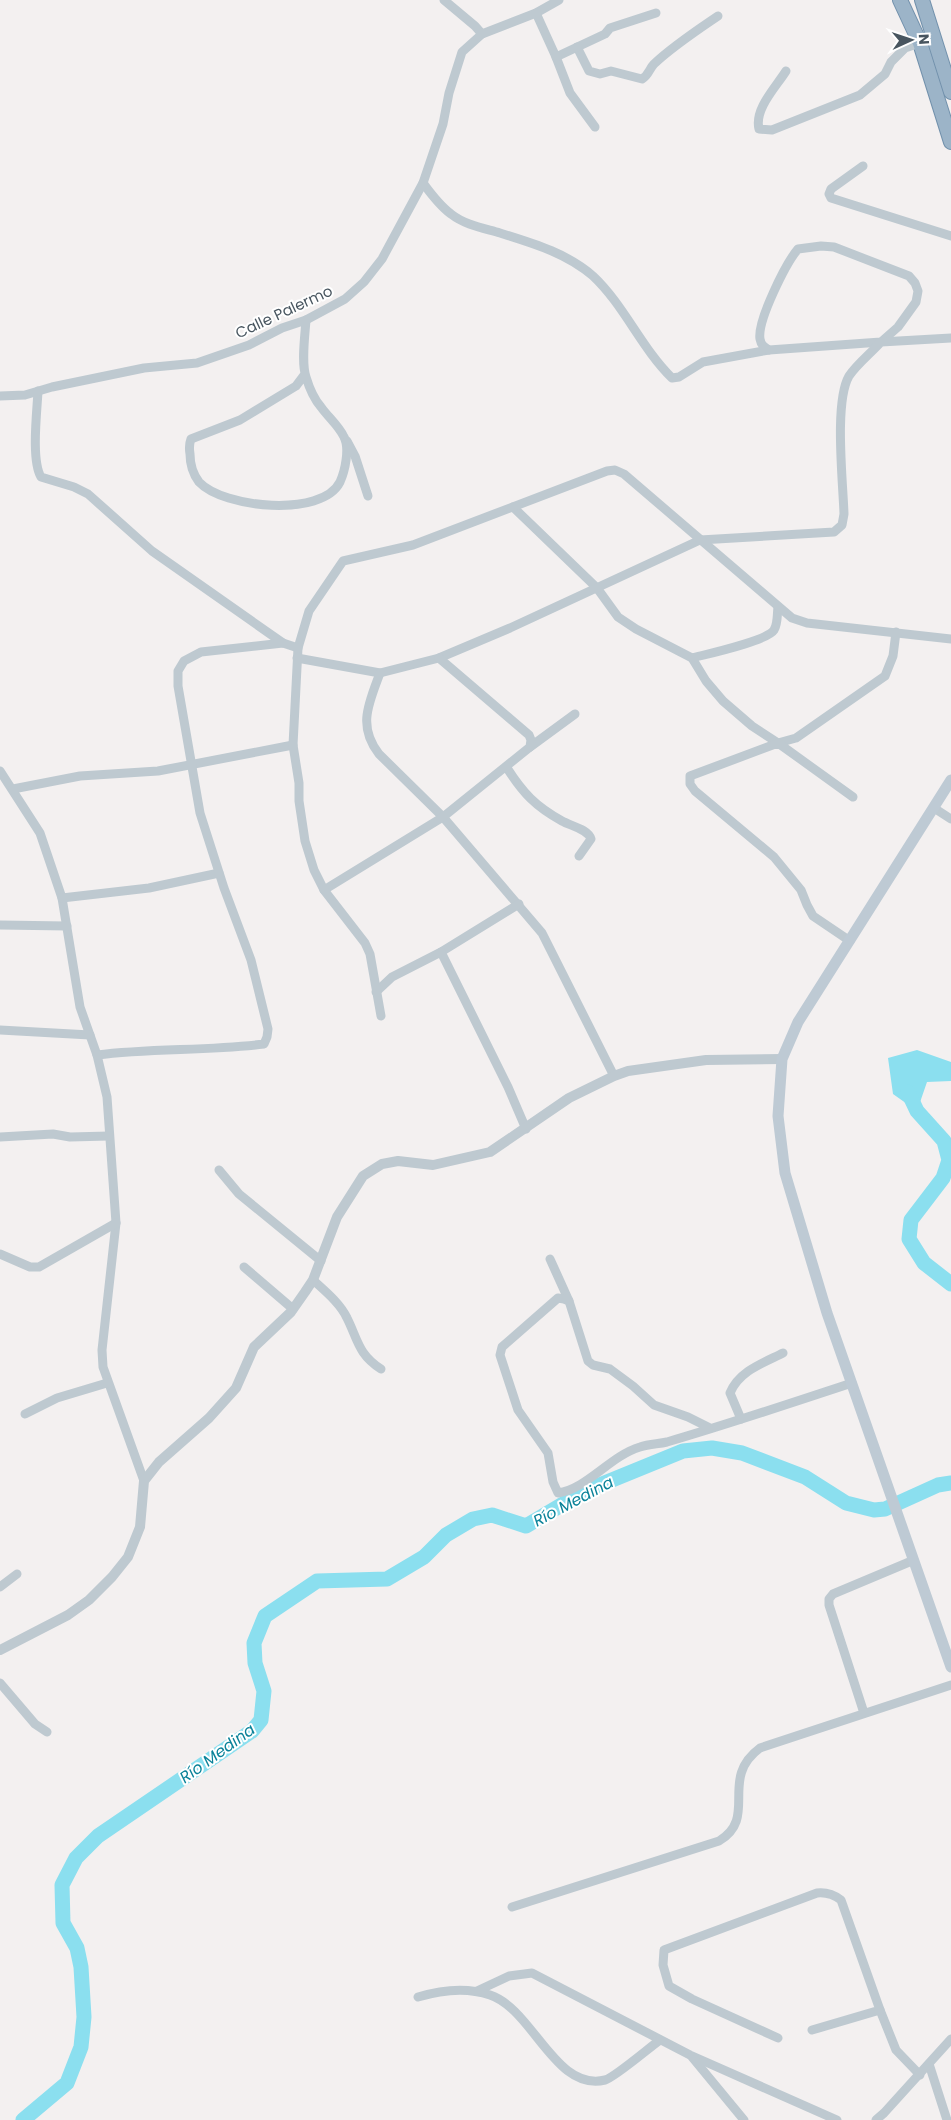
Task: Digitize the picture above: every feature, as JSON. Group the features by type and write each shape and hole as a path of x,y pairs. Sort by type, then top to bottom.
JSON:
{"highway":[{"path":"900,0 920,44 951,142"},
{"path":"922,0 951,92"}],"main road":[{"path":"951,780 798,1022 782,1059 778,1116 785,1173 827,1313 951,1667"}],"street":[{"path":"444,0 482,34"},
{"name":"Calle Palermo","path":"0,396 25,395 52,387 144,368 197,363 249,345 282,328 306,320 345,300 364,282 382,259 423,183 443,124 449,93 462,52 482,34 536,13 559,0"},
{"path":"536,13 570,93 596,127"},
{"path":"556,57 606,34 610,28 656,13"},
{"path":"577,46 589,71 600,74 611,71 642,79 646,77 652,65 718,16"},
{"path":"786,71 759,113 759,128 765,131 772,130 860,95 885,74 891,62 905,48 920,44"},
{"path":"863,166 831,189 829,194 831,198 951,236"},
{"path":"423,183 432,196 450,214 468,224 533,243 560,255 592,276 608,293 672,378 679,377 703,362 769,350 951,338"},
{"path":"297,658 380,673 440,658 700,540 834,532 842,525 844,514 841,411 843,392 850,376 881,342 898,327 916,302 918,292 915,283 909,276 834,248 804,247 798,249 791,257 774,290 760,332 760,340 763,346 769,350"},
{"path":"306,320 305,374 319,406 346,439 355,456 368,496"},
{"path":"305,374 296,386 240,420 191,439 189,443 190,462 198,481 206,487 244,502 277,507 299,504 320,498 339,484 345,462 346,439"},
{"path":"38,391 36,453 37,470 41,477 74,487 88,494 152,551 235,610 265,628 282,643"},
{"path":"381,1016 370,954 365,943 324,890 314,870 305,842 293,745 298,648 309,611 344,562 352,558 406,548 607,470 615,470 624,474 764,592 792,618 807,623 951,638"},
{"path":"513,507 597,588 618,617 636,629 692,658 706,681 723,701 752,726 852,797"},
{"path":"692,658 735,647 769,635 776,625 778,607"},
{"path":"850,940 813,916 801,890 774,857 695,791 690,784 690,776 796,738 885,676 894,656 896,632"},
{"path":"97,1055 133,1051 229,1048 264,1044 268,1030 251,960 200,813 178,686 178,671 184,661 201,652 282,643 298,648"},
{"path":"440,658 529,735 531,740 530,747"},
{"path":"380,673 367,711 367,732 370,742 379,754 443,817 542,933 614,1076"},
{"path":"324,890 443,817 507,768 530,747 575,714"},
{"path":"13,789 80,776 158,771 293,745"},
{"path":"507,768 522,791 538,807 564,822 587,832 591,839 579,856"},
{"path":"0,772 13,789 40,833 62,898 80,1007 97,1055 107,1097 116,1223 102,1350 102,1367 144,1482 140,1527 128,1557 112,1577 89,1600 68,1615 10,1643 0,1650"},
{"path":"934,808 951,819"},
{"path":"62,898 149,888 220,873"},
{"path":"376,992 392,977 441,952 519,904"},
{"path":"0,925 67,926"},
{"path":"441,952 508,1087 526,1129"},
{"path":"0,1030 90,1035"},
{"path":"144,1482 159,1462 208,1418 236,1388 254,1347 293,1309 313,1280 337,1217 363,1176 382,1164 398,1161 433,1164 490,1152 569,1098 628,1071 706,1060 782,1059"},
{"path":"0,1137 53,1134 109,1136"},
{"path":"219,1170 238,1194 320,1261"},
{"path":"0,1254 30,1267 39,1267 116,1223"},
{"path":"550,1259 569,1301 588,1361 593,1365 610,1369 654,1405 688,1417 710,1428"},
{"path":"244,1267 293,1309"},
{"path":"313,1280 337,1303 347,1317 359,1348 371,1362 381,1369"},
{"path":"569,1301 564,1298 558,1298 502,1347 500,1355 518,1410 548,1453 553,1482 558,1493 569,1491 618,1456 641,1446 664,1443 852,1382"},
{"path":"741,1419 730,1393 734,1383 749,1370 783,1353"},
{"path":"25,1414 57,1398 108,1383"},
{"path":"864,1713 828,1605 829,1599 833,1594 914,1560"},
{"path":"0,1587 18,1574"},
{"path":"0,1683 35,1724 47,1732"},
{"path":"512,1907 719,1841 730,1832 737,1820 739,1777 742,1768 753,1753 769,1744 951,1685"},
{"path":"778,2038 692,1999 669,1986 663,1965 664,1950 817,1893 832,1894 841,1900 896,2050 920,2075"},
{"path":"477,1991 509,1976 532,1973 690,2055 837,2120"},
{"path":"418,1997 441,1990 477,1991 492,1995 506,2002 518,2012 559,2064 576,2077 586,2080 607,2080 660,2040"},
{"path":"812,2030 880,2010"},
{"path":"876,2120 885,2117 951,2039"},
{"path":"690,2055 744,2120"},
{"path":"929,2064 947,2120"}],"water":[{"path":"917,1050 951,1062 951,1081 927,1082 917,1111 893,1094 888,1058"}],"waterway":[{"name":"Río Medina","path":"908,1092 917,1111 944,1141 949,1160 943,1178 911,1220 909,1239 924,1263 951,1284"},
{"name":"Río Medina","path":"23,2120 67,2083 81,2047 84,2017 81,1967 77,1948 63,1923 62,1885 76,1858 98,1836 252,1731 261,1720 264,1691 255,1663 254,1643 265,1616 317,1581 387,1579 424,1557 446,1535 473,1519 492,1515 526,1526 585,1491 683,1451 712,1448 742,1453 805,1477 846,1503 874,1510 885,1509 938,1485 951,1483"}]}
